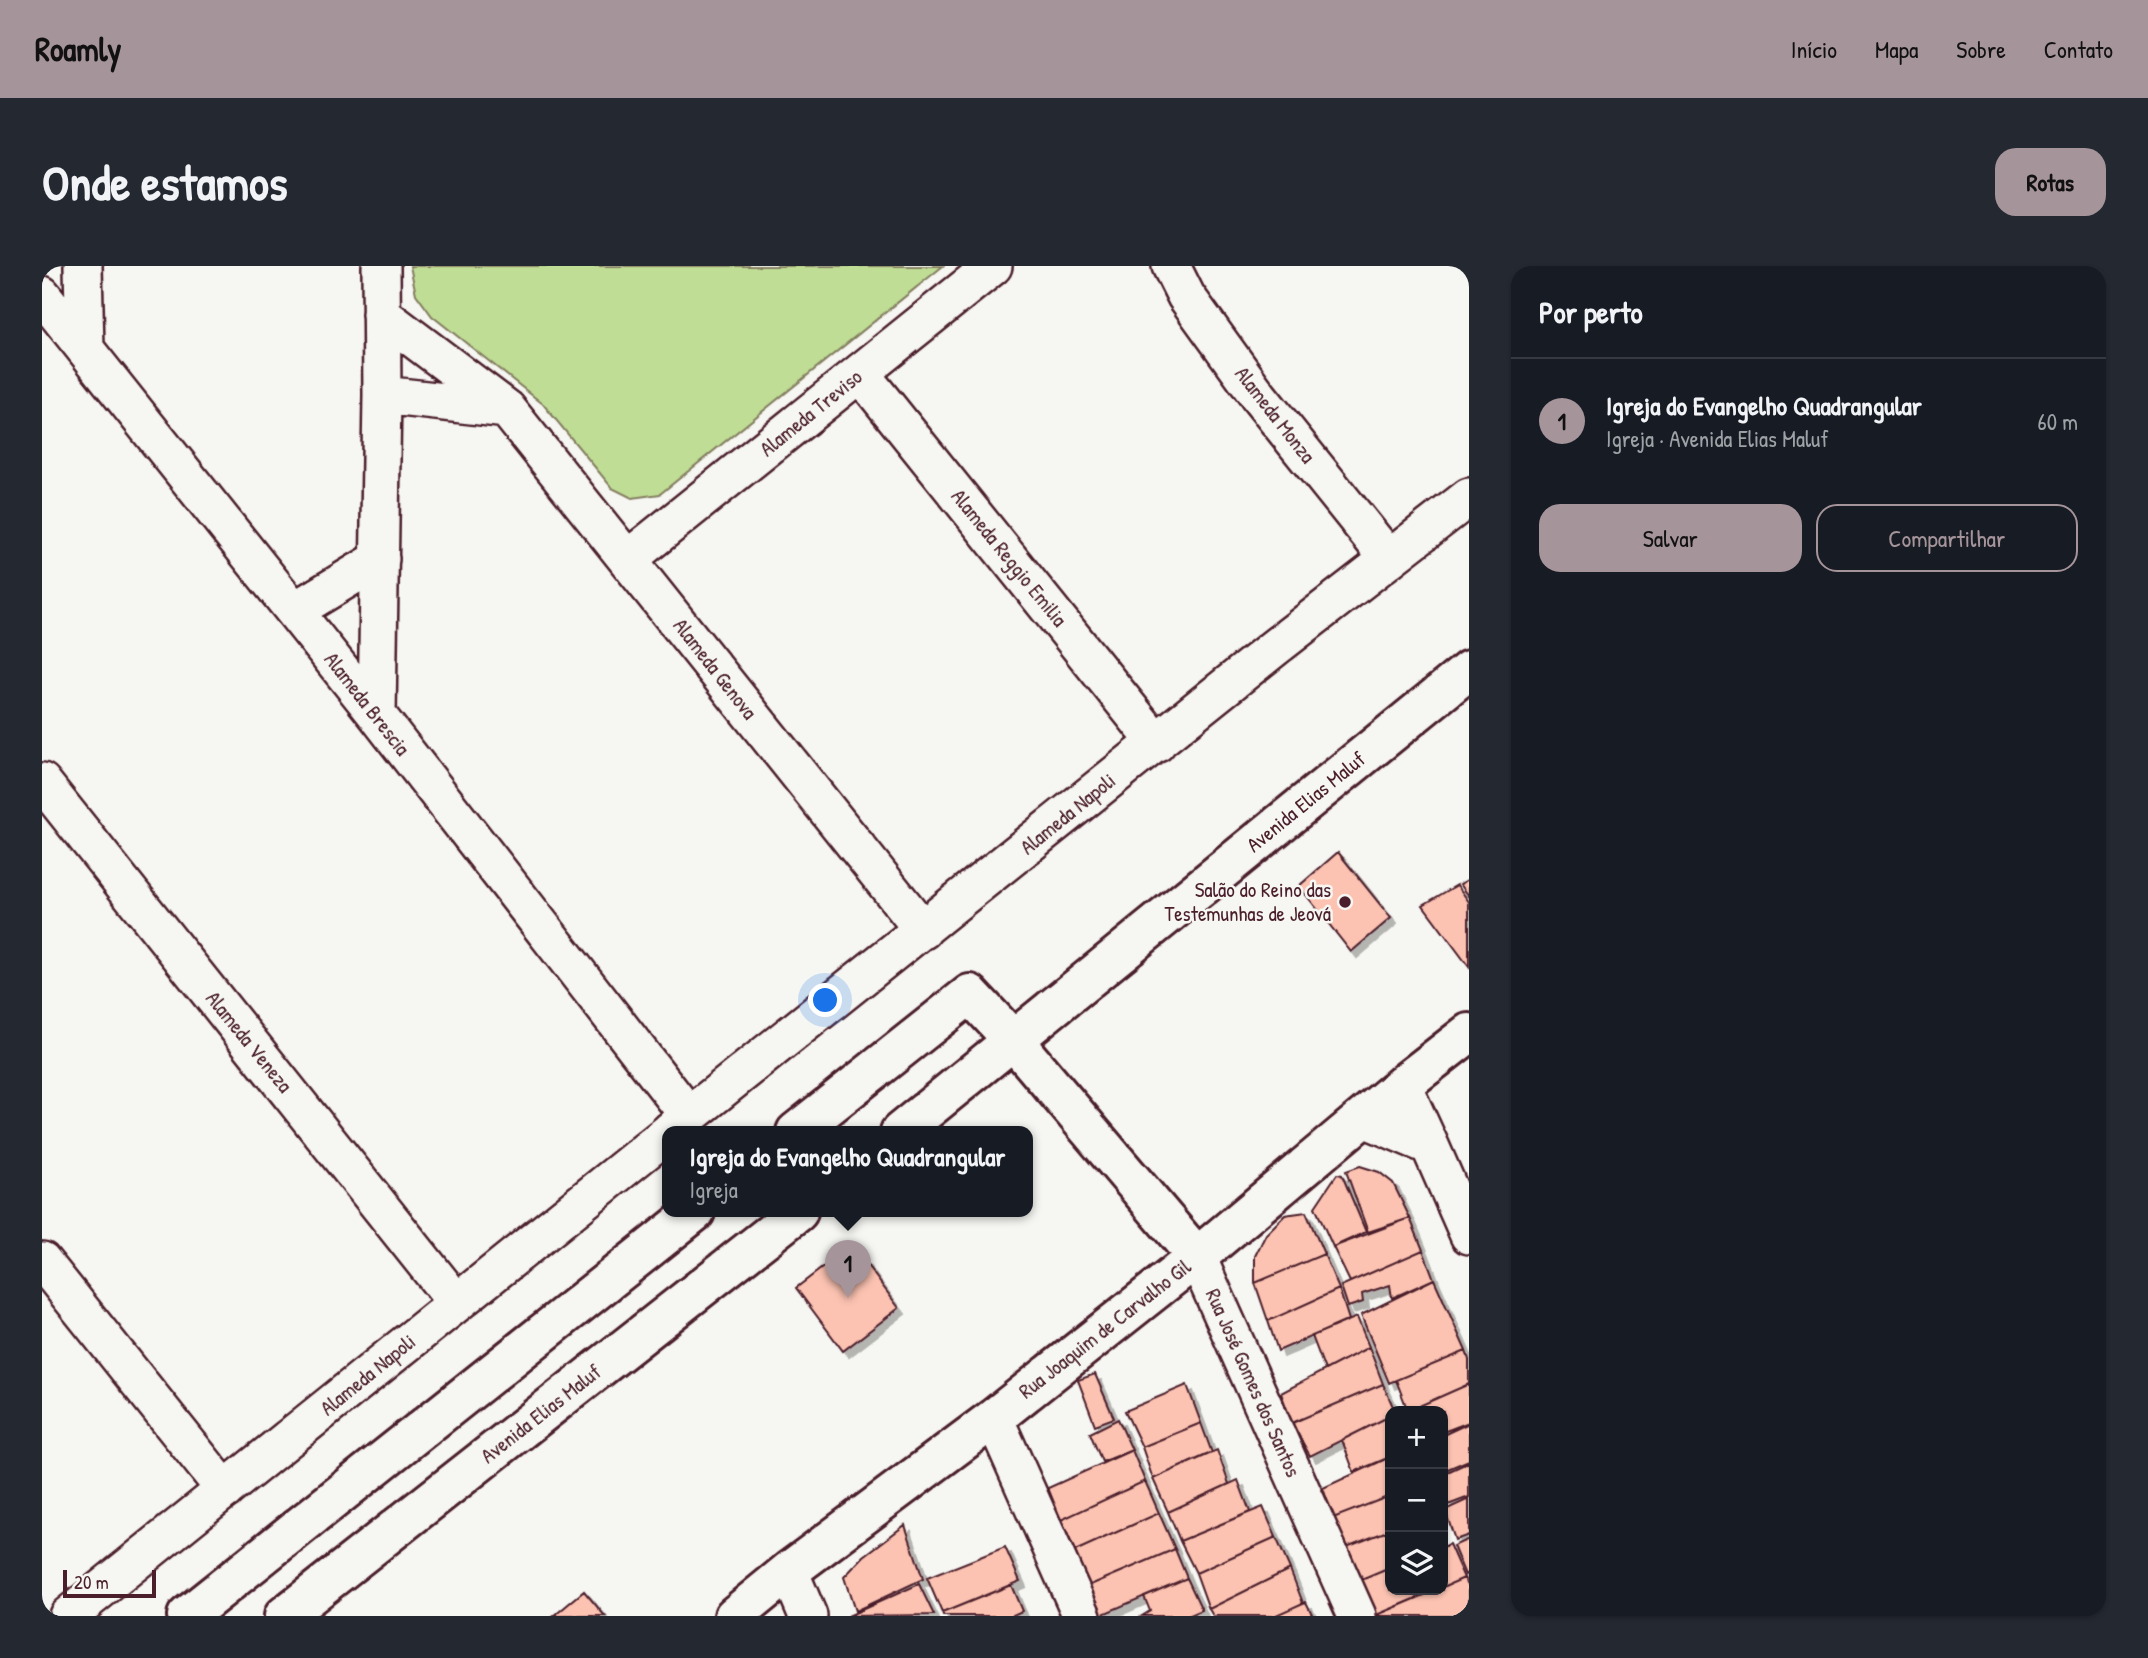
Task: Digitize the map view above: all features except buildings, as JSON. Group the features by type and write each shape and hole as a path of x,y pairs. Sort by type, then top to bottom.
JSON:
{"street":[{"path":"83,266 86,349"},
{"path":"377,715 382,395 381,266"},
{"name":"Alameda Treviso","path":"628,559 993,266"},
{"name":"Alameda Monza","path":"1171,266 1186,296 1259,397 1389,558"},
{"name":"Alameda Brescia","path":"42,295 377,715 674,1126"},
{"name":"Alameda Genova","path":"381,314 507,410 923,930"},
{"name":"Alameda Reggio Emilia","path":"860,373 1157,743"},
{"path":"382,395 507,410"},
{"name":"Alameda Napoli","path":"676,1126 1469,497"},
{"path":"294,611 380,559"},
{"name":"Avenida Elias Maluf","path":"907,1126 1469,670"},
{"name":"Alameda Veneza","path":"42,782 456,1302"},
{"path":"804,1126 970,994 1013,1040"},
{"name":"Rua Joaquim de Carvalho Gil","path":"734,1616 789,1571 993,1418 1197,1257 1469,1033"},
{"name":"Rua José Gomes dos Santos","path":"1013,1040 1197,1257 1357,1616"},
{"path":"1402,1086 1469,1235"},
{"path":"1364,1118 1430,1146"},
{"name":"Alameda Napoli","path":"68,1616 662,1137"},
{"path":"187,1616 689,1217"},
{"name":"Avenida Elias Maluf","path":"284,1616 792,1217"},
{"path":"42,1261 225,1490"},
{"path":"993,1418 1082,1616"},
{"path":"185,1440 207,1448 231,1450 263,1445 302,1429"},
{"path":"789,1571 808,1616"}],"green space":[{"path":"410,266 943,266 660,494 632,498 612,488 543,404 432,316 416,294"}],"place":[{"name":"Salão do Reino das Testemunhas de Jeová","path":"1345,902"},
{"name":"Igreja do Evangelho Quadrangular","path":"848,1298"}]}
